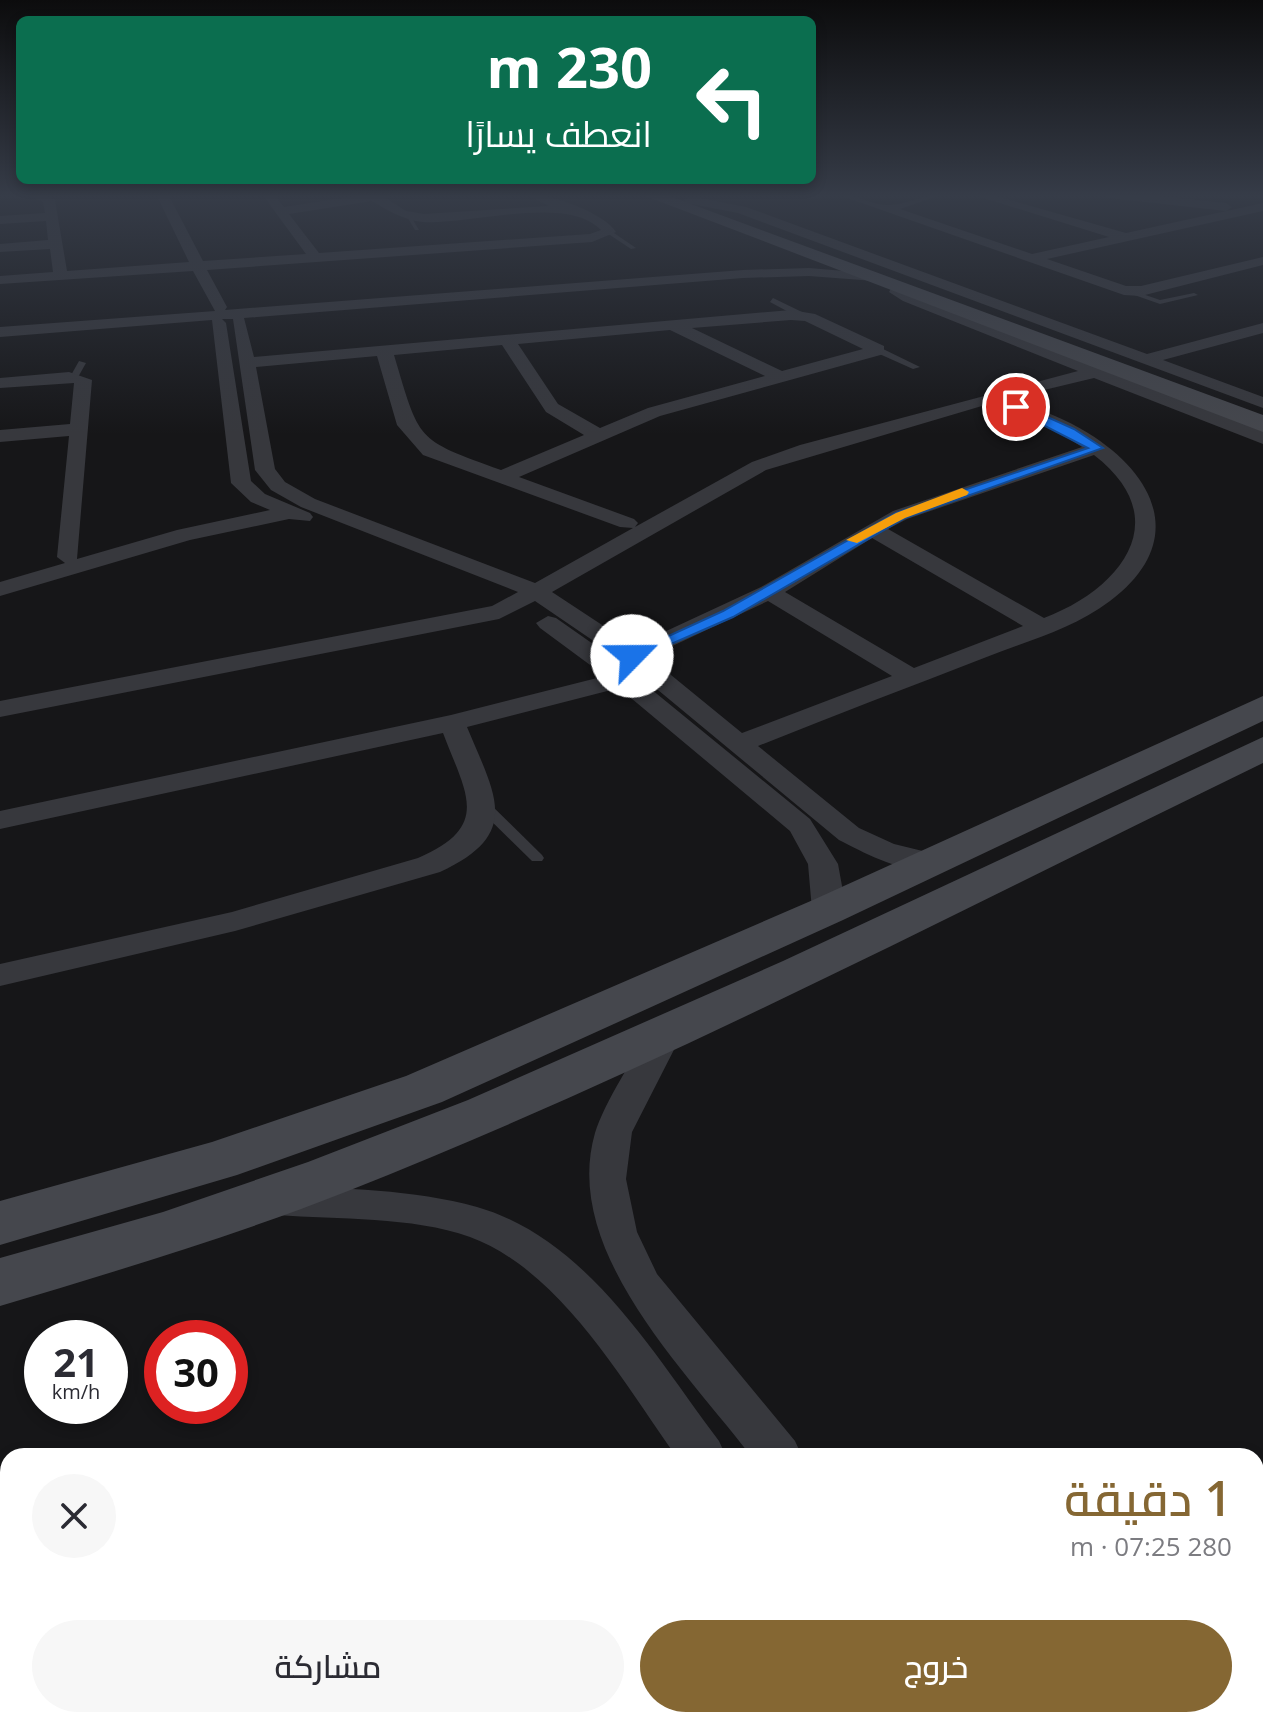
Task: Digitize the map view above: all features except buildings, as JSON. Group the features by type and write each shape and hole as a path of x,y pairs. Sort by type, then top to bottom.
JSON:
{"street":[{"path":"0,280 79,275"},
{"path":"196,275 246,363 265,470 278,486 308,503 517,593 575,641 628,667 740,743 849,834 884,851 928,862"},
{"path":"0,324 216,310 648,275"},
{"path":"0,332 745,275"},
{"path":"833,275 875,277"},
{"path":"868,275 1263,424"},
{"path":"889,275 1263,415"},
{"path":"915,275 1263,403"},
{"path":"1078,275 1124,290 1141,291 1208,275"},
{"path":"0,317 577,294 644,281"},
{"path":"899,286 897,292 908,298 1263,438"},
{"path":"0,340 216,310"},
{"path":"216,310 237,474 245,487 258,498 291,512 517,593 759,466 993,397 1096,372"},
{"path":"246,363 801,315 878,350"},
{"path":"674,326 781,377"},
{"path":"1145,360 1258,332"},
{"path":"507,340 552,412 574,426 597,434"},
{"path":"500,478 597,434 692,400 878,350"},
{"path":"384,351 406,425 418,441 452,462 627,523"},
{"path":"0,709 499,612 517,593 627,523 720,469 757,452 1049,372 1065,360"},
{"path":"0,383 78,370 84,382 68,557"},
{"path":"740,743 1044,628 1101,599 1123,582 1146,545 1148,526 1136,490 1097,448 1070,431 993,397"},
{"path":"0,436 79,429"},
{"path":"0,820 452,723 628,667 769,592 872,529 943,498 1097,448"},
{"path":"0,576 215,515 234,503 245,487"},
{"path":"0,589 211,528 291,512"},
{"path":"872,529 1044,628"},
{"path":"769,592 913,678"},
{"path":"628,667 800,825 823,858 829,883 828,910"},
{"path":"0,1223 218,1161 424,1089 828,910 1263,707"},
{"path":"0,975 235,921 445,860 479,834 483,823 481,803 452,723"},
{"path":"0,1282 271,1199 437,1136 665,1034 1263,748"},
{"path":"665,1034 614,1132 607,1179 617,1232 643,1286 773,1448"},
{"path":"271,1199 423,1212 480,1223 533,1251 579,1293 697,1448"}],"lane":[{"path":"1124,290 1160,302 1194,295"},
{"path":"773,300 801,315"},
{"path":"878,350 916,367"},
{"path":"481,803 537,858"}],"slow traffic":[{"path":"852,540 900,515 962,492"}],"route":[{"path":"632,656 728,614 900,515 1097,448 1070,431 1016,407"}]}
